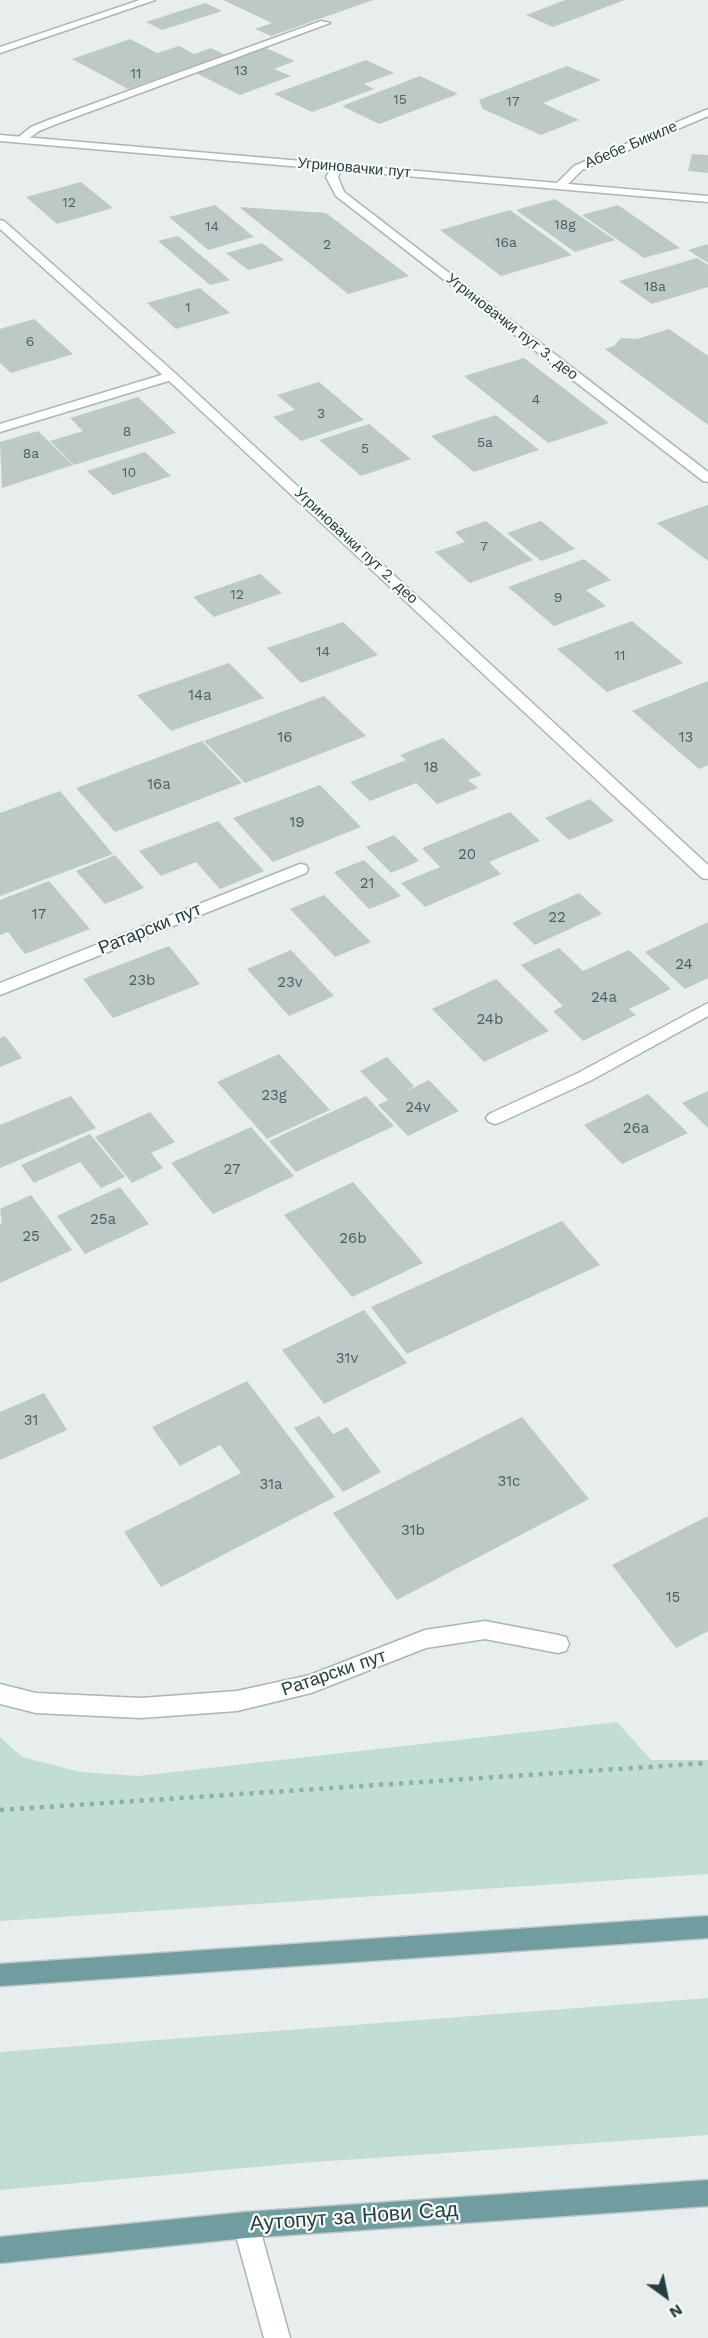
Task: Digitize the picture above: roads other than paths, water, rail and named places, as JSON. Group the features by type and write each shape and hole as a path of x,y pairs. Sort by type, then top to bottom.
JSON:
{"main road":[{"path":"0,1975 708,1927"},
{"name":"Аутопут за Нови Сад","path":"0,2250 246,2224 708,2193"}],"street":[{"path":"0,50 150,0"},
{"path":"21,140 45,125 325,23"},
{"name":"Абебе Бикиле","path":"560,186 578,168 708,112"},
{"name":"Угриновачки пут","path":"0,138 708,198"},
{"name":"Угриновачки пут 3. део","path":"337,167 332,177 340,194 708,478"},
{"name":"Угриновачки пут 2. део","path":"0,223 171,376 708,874"},
{"path":"0,428 171,376"},
{"name":"Ратарски пут","path":"0,989 300,869"},
{"path":"495,1118 584,1077 708,1009"},
{"name":"Ратарски пут","path":"0,1694 36,1703 141,1708 237,1701 311,1684 425,1639 485,1630 558,1644"},
{"path":"246,2224 278,2338"}]}
